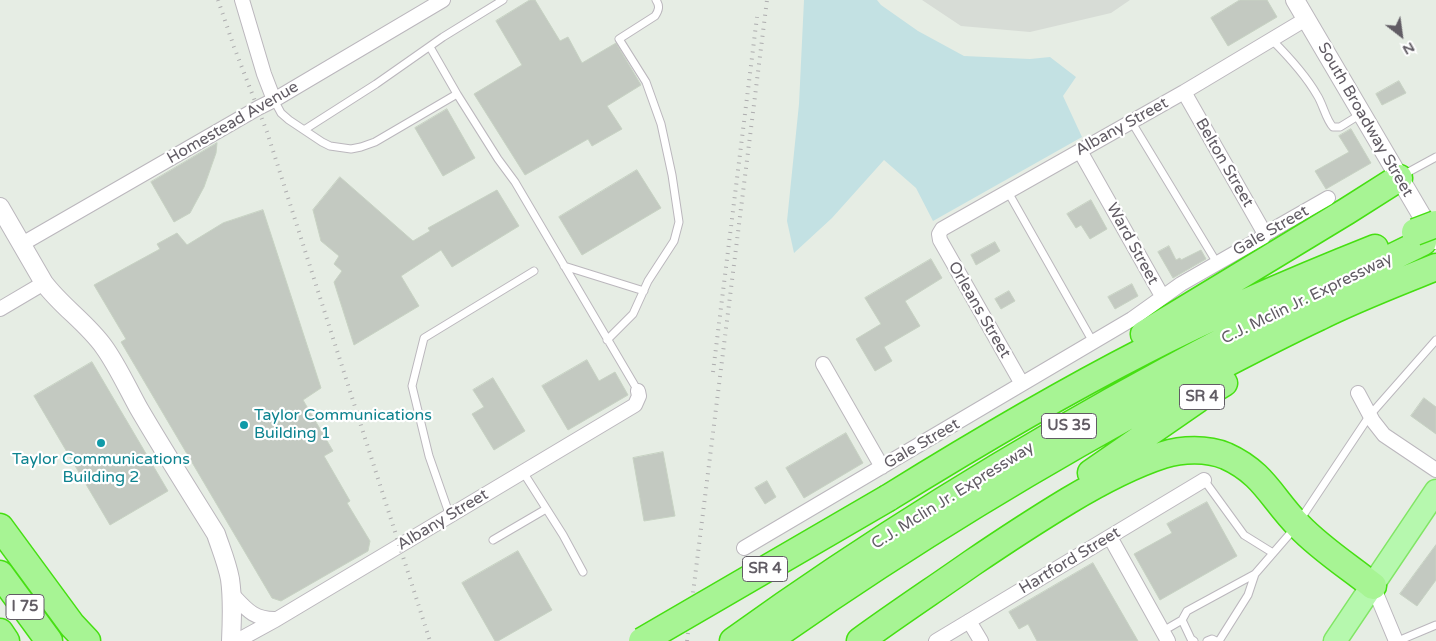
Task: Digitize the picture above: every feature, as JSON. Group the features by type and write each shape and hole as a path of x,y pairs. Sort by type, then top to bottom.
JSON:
{"highway":[{"path":"1032,412 1085,370 1399,178"},
{"name":"SR 4","path":"642,641 1032,412 1144,350 1323,269 1429,235"},
{"name":"C.J. Mclin Jr. Expressway","path":"733,641 816,583 1046,438 1168,370 1429,235"},
{"name":"US 35","path":"1395,284 1436,267"},
{"name":"SR 4","path":"862,640 1022,529 1094,471 1198,399 1395,284"},
{"name":"C.J. Mclin Jr. Expressway","path":"768,641 956,516 1124,418 1320,316 1395,284"},
{"path":"1022,529 1104,480 1164,455 1184,451 1212,452 1242,464 1257,476 1297,525 1373,586"},
{"path":"0,527 72,625 87,641"},
{"name":"I 75","path":"0,574 49,641"},
{"name":"I 75","path":"0,632 6,641"}],"main road":[{"path":"1335,641 1436,491"}],"street":[{"path":"242,0 264,74 274,100"},
{"name":"Homestead Avenue","path":"22,244 274,100 443,0"},
{"name":"South Broadway Street","path":"1295,0 1399,178 1429,235"},
{"name":"Albany Street","path":"939,234 942,229 1184,92 1306,19"},
{"name":"Belton Street","path":"1184,92 1265,234"},
{"name":"Ward Street","path":"1080,151 1162,296 1132,319 1096,340"},
{"name":"Gale Street","path":"1162,296 1328,198"},
{"path":"0,207 44,283 58,301 85,325 104,346 138,407 216,534 230,577 232,594 231,641"},
{"name":"Orleans Street","path":"939,234 940,240 1022,384"},
{"path":"0,309 44,283"},
{"name":"Gale Street","path":"744,548 1096,340"},
{"path":"823,364 882,467"},
{"name":"Albany Street","path":"237,641 278,619 635,405 639,396 638,391"},
{"path":"1358,393 1384,435 1436,470"},
{"name":"Hartford Street","path":"936,641 1204,480"},
{"path":"1110,537 1166,636"},
{"path":"1373,586 1397,641"},
{"path":"232,594 248,612 268,619 278,619"},
{"path":"970,622 981,641"}],"lane":[{"path":"304,130 503,0"},
{"path":"608,340 633,314 648,281 674,241 679,222 672,175 660,124 646,82 619,39 655,16 659,5 656,0"},
{"path":"1272,40 1287,55 1309,83 1323,105 1333,127 1340,127 1361,114"},
{"path":"430,47 457,94 498,159 515,182 638,391"},
{"path":"274,100 281,112 304,130 330,146 351,149 375,142 457,94"},
{"path":"1131,121 1217,263"},
{"path":"1399,178 1436,158"},
{"path":"1008,192 1096,340"},
{"path":"564,266 644,291"},
{"path":"450,516 429,456 412,386 424,338 534,271"},
{"path":"1166,636 1182,620 1187,611 1255,574 1297,525 1370,415 1436,340"},
{"path":"523,472 583,572"},
{"path":"1204,480 1244,536 1273,553"},
{"path":"493,540 546,509"},
{"path":"1207,641 1212,639 1217,641 1248,595 1255,574"},
{"path":"1182,620 1191,639 1194,641"},
{"path":"1397,641 1436,625"}],"shaded area":[{"path":"804,0 877,0 881,5 918,31 964,56 1030,59 1050,57 1076,77 1063,96 1082,137 933,221 916,188 884,160 832,218 794,253 787,221 799,104"},
{"path":"922,0 1130,0 1111,13 1030,32 961,26"}],"building":[{"path":"530,0 535,0 560,41 568,37 582,63 616,43 641,85 607,106 622,129 592,146 588,139 525,175 474,94 522,65 496,21"},
{"path":"1240,0 1267,0 1277,17 1228,46 1211,18"},
{"path":"1399,81 1406,93 1382,105 1376,94"},
{"path":"447,109 475,158 443,176 415,128"},
{"path":"1351,129 1371,163 1326,189 1315,171 1349,152 1339,136"},
{"path":"217,143 216,153 204,187 190,213 174,222 151,182"},
{"path":"637,170 661,208 582,255 559,217"},
{"path":"340,177 413,241 430,231 428,228 497,190 519,226 452,267 441,250 401,276 419,306 354,345 334,282 342,271 334,264 339,256 321,241 313,210"},
{"path":"1091,200 1107,229 1090,239 1081,225 1076,228 1067,214"},
{"name":"Taylor Communications Building 1","path":"263,210 321,388 303,400 333,451 324,456 350,501 347,503 370,541 368,551 281,601 272,598 121,342 126,339 94,285 160,249 157,244 177,233 187,245 223,223"},
{"path":"995,242 1000,251 976,265 971,255"},
{"path":"1169,246 1176,260 1180,258 1181,260 1201,250 1206,259 1173,278 1158,252"},
{"path":"931,259 942,278 905,301 920,326 884,347 892,361 875,371 856,339 881,324 865,298"},
{"path":"1132,284 1138,296 1115,309 1108,297"},
{"path":"1009,291 1015,301 1001,309 995,299"},
{"path":"587,360 599,381 615,372 628,395 568,430 542,386"},
{"name":"Taylor Communications Building 2","path":"92,362 168,491 110,525 34,396"},
{"path":"493,378 525,431 494,450 472,414 484,407 473,390"},
{"path":"1424,398 1436,407 1436,434 1411,416"},
{"path":"846,433 863,463 804,498 786,468"},
{"path":"663,452 675,516 644,521 633,458"},
{"path":"767,481 776,497 765,504 755,488"},
{"path":"1207,502 1237,556 1160,600 1134,554 1172,533 1167,524"},
{"path":"1436,545 1436,580 1417,606 1400,594"},
{"path":"518,551 552,610 495,641 462,583"},
{"path":"1093,563 1138,641 1037,641 1028,624 1019,629 1009,612"}],"railway":[{"path":"218,0 267,132 430,641"},
{"path":"687,641 767,0"},
{"path":"713,372 757,17"}],"place":[{"name":"Taylor Communications Building 1","path":"244,425"},
{"name":"Taylor Communications Building 2","path":"101,443"}]}
